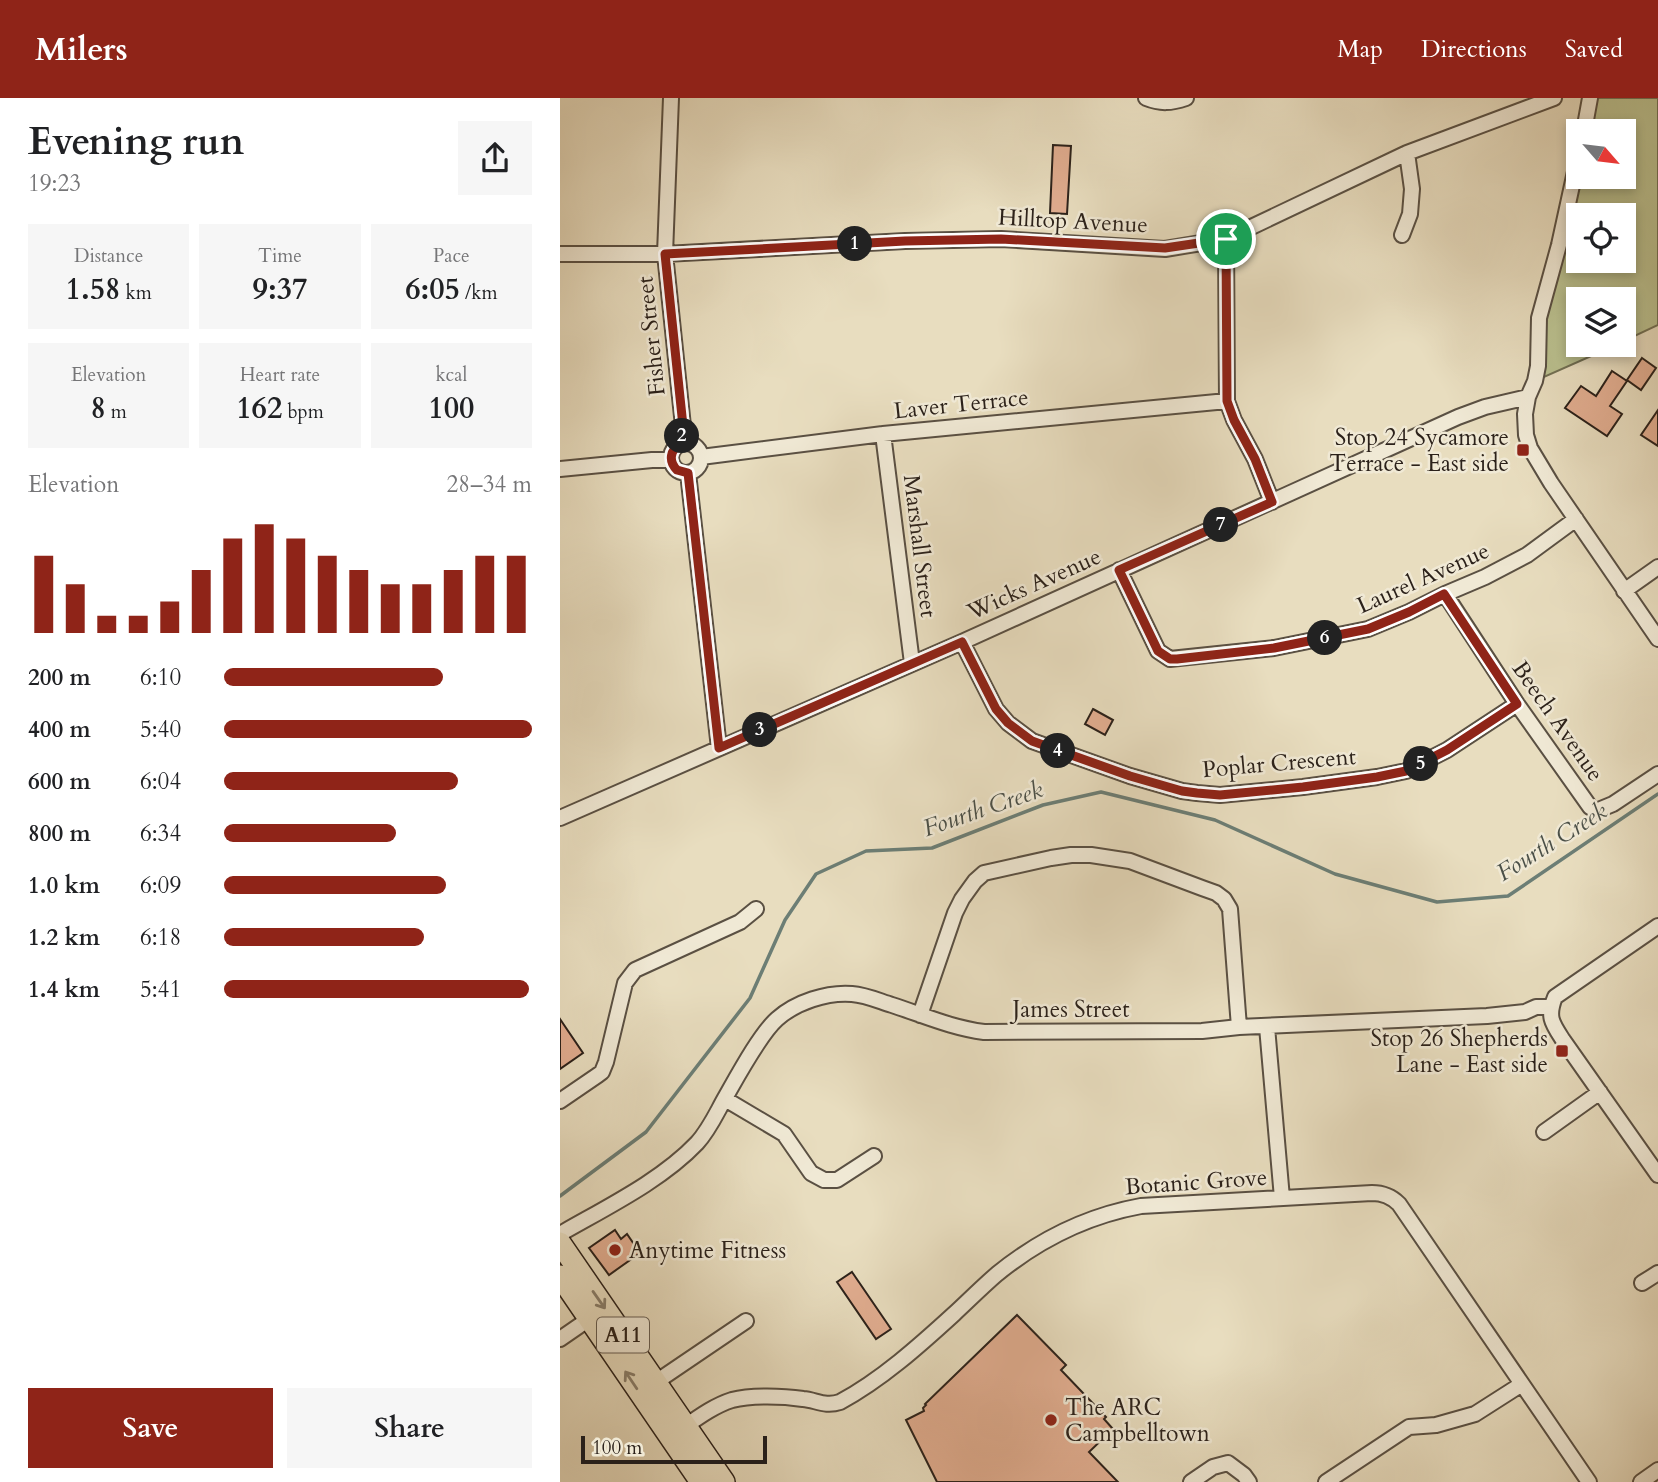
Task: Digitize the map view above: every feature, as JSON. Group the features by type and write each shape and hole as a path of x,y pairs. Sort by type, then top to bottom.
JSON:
{"main road":[{"name":"A11","path":"560,1243 656,1382 701,1482"},
{"name":"A11","path":"560,1276 589,1319 677,1431 724,1482"}],"street":[{"name":"Fisher Street","path":"671,98 665,254 683,426 681,443"},
{"path":"1146,98 1159,103 1172,103 1186,98"},
{"name":"Hilltop Avenue","path":"560,254 665,254 905,241 1001,239 1165,248 1226,239 1408,153 1554,98"},
{"path":"1586,119 1590,98"},
{"path":"1402,236 1410,215 1412,189 1408,153"},
{"path":"1571,189 1539,318 1538,366 1525,414 1526,435 1530,448 1550,483 1658,639"},
{"path":"1226,239 1227,401 1272,502"},
{"name":"Wicks Avenue","path":"560,818 962,642 1458,416 1528,397"},
{"name":"Laver Terrace","path":"701,457 883,435 1227,401"},
{"name":"Marshall Street","path":"883,435 912,663"},
{"path":"681,443 694,444 701,452 702,461 696,470 688,473 677,470 671,460 672,452 681,443"},
{"path":"560,469 671,460"},
{"path":"688,473 719,748"},
{"name":"Laurel Avenue","path":"1119,570 1158,651 1170,659 1274,648 1368,629 1409,612 1444,594 1485,578 1527,555 1576,519"},
{"path":"1624,591 1658,567"},
{"name":"Beech Avenue","path":"1444,594 1590,807 1596,811 1613,804 1658,774"},
{"name":"Poplar Crescent","path":"962,642 996,709 1008,723 1032,741 1130,776 1197,793 1220,795 1303,787 1406,771 1447,750 1517,704"},
{"path":"920,1015 955,913 975,881 984,873 1007,867 1071,855 1091,855 1130,861 1224,899 1230,909 1238,1027"},
{"path":"560,1101 604,1069 625,983 635,970 740,922 756,909"},
{"path":"1658,926 1555,997 1550,1017 1658,1174"},
{"name":"James Street","path":"560,1234 634,1192 681,1158 712,1124 724,1099 769,1028 777,1019 803,1003 819,998 851,994 872,998 968,1030 984,1032 1202,1031 1238,1027 1487,1016 1525,1012 1536,1006 1551,1007"},
{"path":"1267,1027 1282,1198"},
{"path":"1544,1132 1600,1092"},
{"path":"724,1099 784,1134 811,1173 824,1180 837,1180 874,1156"},
{"name":"Botanic Grove","path":"677,1431 722,1404 739,1399 807,1399 824,1405 840,1402 904,1358 998,1274 1055,1236 1117,1210 1141,1206 1382,1193 1394,1200 1590,1482"},
{"path":"1642,1283 1658,1273"},
{"path":"560,1339 589,1319"},
{"path":"656,1382 746,1321"},
{"path":"1326,1482 1409,1427 1436,1425 1475,1414 1522,1384"},
{"path":"1191,1482 1213,1467 1227,1463 1249,1482"},
{"path":"1641,1482 1658,1470"}],"green space":[{"path":"1590,98 1658,98 1658,325 1636,335 1636,287 1566,287 1566,357 1589,357 1535,381 1538,349 1566,229 1566,273 1636,273 1636,203 1572,203 1575,189 1636,189 1636,119 1586,119"}],"building":[{"path":"1053,145 1071,146 1067,214 1050,213"},
{"path":"1642,358 1656,368 1641,390 1627,380"},
{"path":"1612,371 1627,381 1610,406 1622,414 1607,436 1565,408 1581,386 1596,396"},
{"path":"1658,410 1658,446 1641,435"},
{"path":"1093,709 1113,720 1105,735 1085,724"},
{"path":"560,1019 583,1053 560,1069"},
{"name":"Anytime Fitness","path":"615,1230 621,1239 627,1234 640,1253 609,1275 589,1248"},
{"path":"852,1272 891,1329 876,1339 837,1282"},
{"path":"1017,1315 1066,1365 1061,1370 1106,1417 1104,1419 1113,1429 1089,1452 1118,1482 937,1482 906,1420 924,1411 925,1404"}],"waterway":[{"name":"Fourth Creek","path":"560,1196 646,1132 750,998 785,920 816,874 866,851 932,848 1043,805 1101,792 1215,820 1335,874 1437,902 1508,896 1658,794"}],"place":[{"name":"Stop 24 Sycamore Terrace - East side","path":"1523,450"},
{"name":"Stop 26 Shepherds Lane - East side","path":"1562,1051"},
{"name":"Anytime Fitness","path":"615,1250"},
{"name":"The ARC Campbelltown","path":"1051,1420"}],"route":[{"path":"1001,239 1165,248 1226,239 1227,401 1272,502 1119,570 1158,651 1170,659 1177,659 1274,648 1327,638 1368,629 1444,594 1517,704 1447,750 1406,771 1303,787 1220,795 1197,793 1130,776 1032,741 1008,723 996,709 962,642 719,748 688,473 674,468 671,460 672,452 681,443 683,426 665,254 905,241 1001,239"}]}
